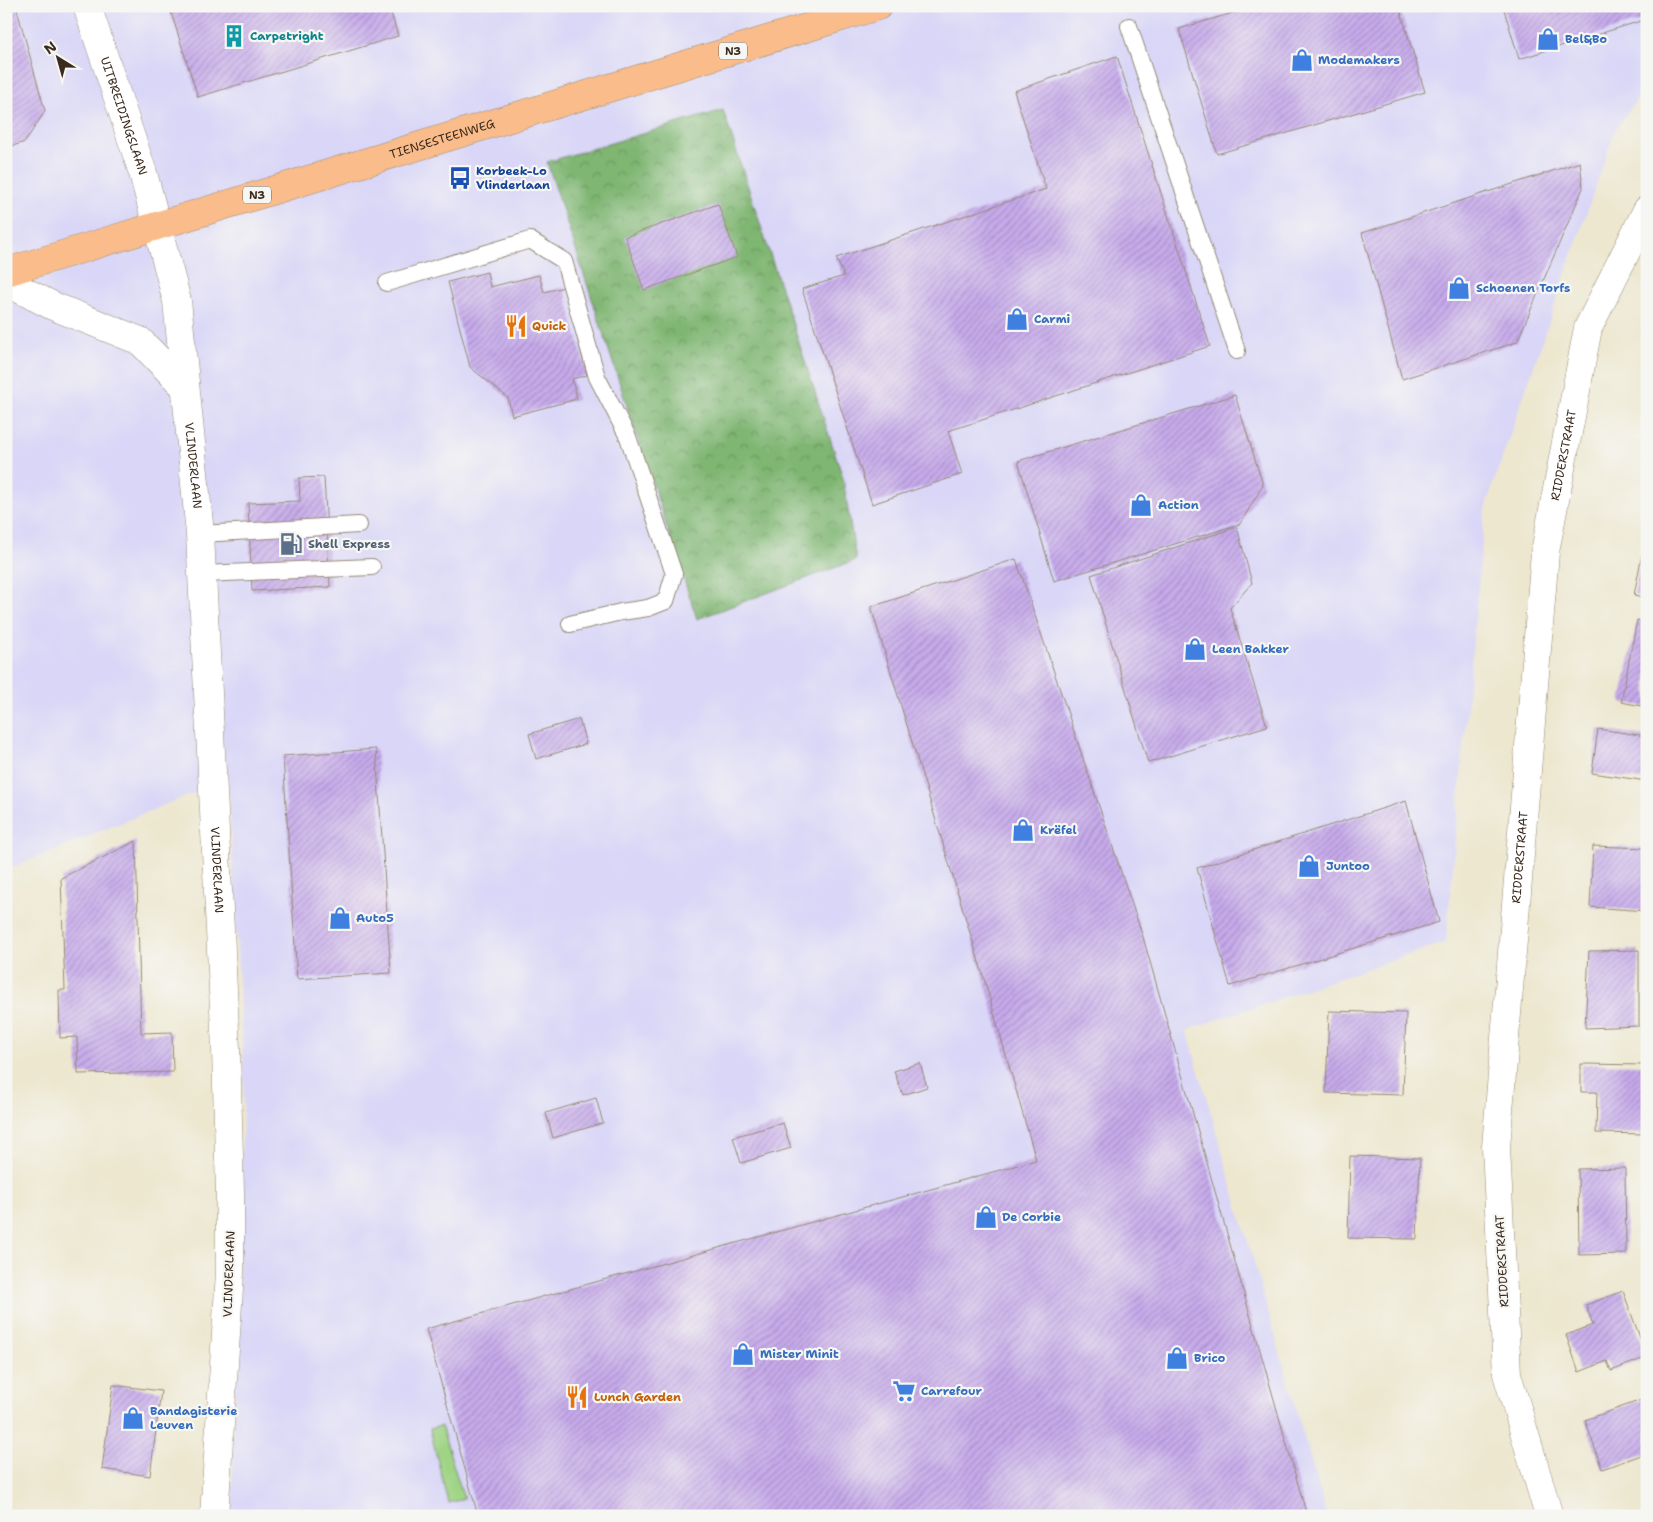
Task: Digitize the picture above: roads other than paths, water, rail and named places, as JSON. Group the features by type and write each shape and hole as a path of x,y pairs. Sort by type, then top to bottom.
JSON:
{"main road":[{"name":"TIENSESTEENWEG","path":"6,272 878,6"}],"street":[{"name":"UITBREIDINGSLAAN","path":"88,6 143,173 157,226"},
{"name":"RIDDERSTRAAT","path":"1549,1516 1508,1374 1497,1138 1545,552 1588,328 1647,210"},
{"name":"VLINDERLAAN","path":"157,226 177,301 200,534 226,1049 230,1273 214,1516"},
{"path":"6,282 53,306 140,341 185,388"}],"lane":[{"path":"1129,26 1237,351"},
{"path":"387,283 530,240 564,261 597,377 628,437 674,574 666,601 648,608 621,612 570,624"},
{"path":"200,534 359,525"},
{"path":"202,574 372,567"}],"place":[{"name":"Carpetright","path":"234,36"},
{"name":"Bel&Bo","path":"1548,39"},
{"name":"Modemakers","path":"1302,60"},
{"name":"Korbeek-Lo Vlinderlaan","path":"460,178"},
{"name":"Schoenen Torfs","path":"1459,288"},
{"name":"Carmi","path":"1017,319"},
{"name":"Quick","path":"516,326"},
{"name":"Action","path":"1141,505"},
{"name":"Shell Express","path":"291,544"},
{"name":"Leen Bakker","path":"1195,649"},
{"name":"Krëfel","path":"1023,830"},
{"name":"Juntoo","path":"1309,866"},
{"name":"Auto5","path":"340,918"},
{"name":"De Corbie","path":"986,1217"},
{"name":"Mister Minit","path":"743,1354"},
{"name":"Brico","path":"1177,1358"},
{"name":"Carrefour","path":"904,1391"},
{"name":"Lunch Garden","path":"577,1397"},
{"name":"Bandagisterie Leuven","path":"133,1418"}]}
